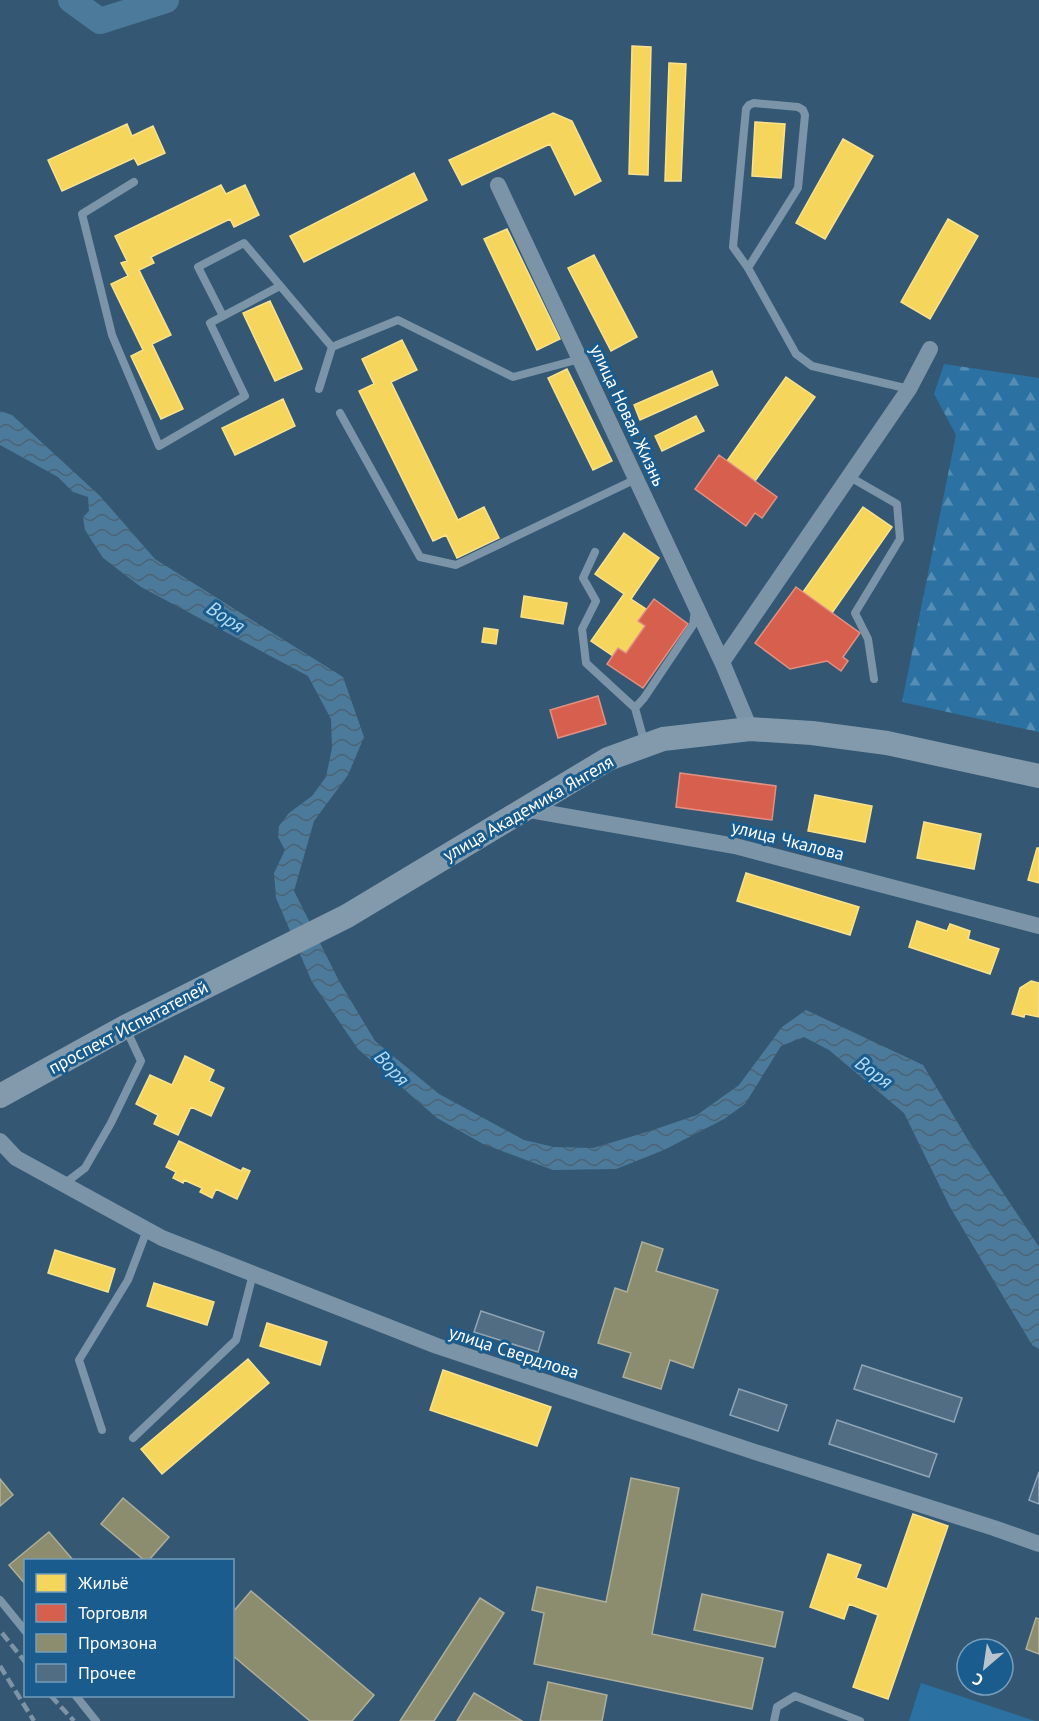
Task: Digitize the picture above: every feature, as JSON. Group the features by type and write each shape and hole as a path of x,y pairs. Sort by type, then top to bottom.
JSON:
{"main road":[{"name":"улица Академика Янгеля","path":"256,961 347,916 608,759 663,739 750,729 812,733 887,743 1039,776"},
{"name":"проспект Испытателей","path":"0,1096 125,1027 256,961"}],"street":[{"name":"улица Новая Жизнь","path":"498,185 722,662 750,729"},
{"path":"722,662 909,389 930,349"},
{"name":"улица Чкалова","path":"524,809 735,846 1039,926"},
{"name":"улица Свердлова","path":"0,1142 16,1158 162,1238 437,1347 754,1452 994,1527 1039,1544"}],"lane":[{"path":"748,268 798,188 805,115 798,107 754,103 746,109 733,247 748,268 796,354 803,361 812,366 909,389"},
{"path":"134,182 82,214 112,335 159,446 245,396 210,323 280,286"},
{"path":"223,316 198,267 244,243 332,348"},
{"path":"319,389 332,348 398,320 513,377 580,359"},
{"path":"340,413 420,557 456,565 636,478"},
{"path":"850,477 897,504 900,539 855,613 868,639 874,679"},
{"path":"595,552 583,578 596,601 582,629 586,663 635,708 645,745"},
{"path":"635,708 693,625 696,606"},
{"path":"64,1184 85,1168 111,1123 141,1061 125,1027"},
{"path":"102,1430 79,1360 128,1280 147,1230"},
{"path":"134,1438 236,1340 253,1274"},
{"path":"0,1600 24,1630"},
{"path":"774,1721 777,1707 795,1696 860,1721"},
{"path":"77,1697 96,1721"}],"green space":[{"path":"944,364 1039,378 1039,732 902,702 956,435 934,394"},
{"path":"921,1683 955,1694 955,1697 963,1697 1035,1721 909,1721"}],"water":[{"path":"0,411 12,415 100,496 155,559 343,677 364,737 348,775 314,821 294,891 339,981 375,1041 439,1094 524,1140 554,1147 593,1148 697,1115 739,1085 782,1027 806,1010 923,1065 968,1140 1039,1247 1039,1349 1032,1345 950,1207 904,1113 829,1050 804,1037 781,1046 745,1104 724,1119 664,1150 616,1169 553,1170 483,1144 437,1118 358,1049 312,982 276,898 274,873 285,850 278,837 279,826 289,813 312,796 326,777 332,748 331,719 308,676 141,587 103,558 85,530 83,517 89,511 88,497 73,492 58,477 0,445"}],"building: Жильё":[{"path":"632,46 651,47 648,175 629,174"},
{"path":"669,63 686,64 681,181 665,181"},
{"path":"553,113 572,121 601,181 575,195 550,144 462,185 449,160"},
{"path":"755,122 785,124 781,178 752,176"},
{"path":"127,124 132,136 153,126 165,153 138,165 134,158 62,191 48,160"},
{"path":"843,139 873,156 825,239 796,223"},
{"path":"414,173 427,200 304,262 290,236"},
{"path":"221,185 226,194 245,185 259,215 234,227 230,219 151,257 154,263 139,270 171,335 152,344 183,409 161,419 131,356 143,350 111,284 128,276 121,263 127,261 115,236"},
{"path":"948,219 978,236 930,319 901,302"},
{"path":"507,229 560,339 537,350 484,239"},
{"path":"594,255 637,337 611,351 568,268"},
{"path":"270,301 302,369 275,381 243,313"},
{"path":"402,340 417,370 391,382 458,520 484,507 499,538 457,558 446,535 433,541 359,391 374,384 362,359"},
{"path":"567,369 612,461 593,470 548,378"},
{"path":"712,371 718,385 640,420 634,405"},
{"path":"786,377 815,397 755,481 727,461"},
{"path":"283,399 295,426 235,455 222,428"},
{"path":"696,416 704,431 662,451 655,436"},
{"path":"863,507 892,527 832,613 803,592"},
{"path":"624,533 659,558 631,599 646,609 638,621 645,626 626,653 618,648 613,656 591,641 624,594 595,574"},
{"path":"524,596 567,603 563,624 521,617"},
{"path":"484,628 498,630 496,644 482,642"},
{"path":"815,795 872,806 865,842 808,831"},
{"path":"924,822 981,834 974,869 917,858"},
{"path":"1037,848 1039,848 1039,883 1028,880"},
{"path":"746,873 859,907 850,935 737,901"},
{"path":"917,921 947,931 950,924 970,931 968,939 999,949 990,974 909,947"},
{"path":"1031,981 1039,983 1039,1017 1012,1014 1020,988"},
{"path":"185,1056 214,1070 209,1081 224,1088 211,1116 191,1107 178,1135 154,1124 158,1115 136,1104 150,1075 172,1085"},
{"path":"179,1141 241,1171 243,1168 250,1171 237,1199 216,1189 212,1198 200,1192 202,1188 173,1178 176,1172 166,1167"},
{"path":"55,1250 115,1269 108,1292 48,1273"},
{"path":"154,1283 214,1302 207,1325 147,1306"},
{"path":"267,1323 327,1342 320,1365 260,1346"},
{"path":"248,1359 269,1383 162,1474 141,1449"},
{"path":"443,1370 551,1407 537,1446 430,1410"},
{"path":"913,1514 948,1526 888,1699 853,1687 878,1615 849,1604 844,1619 810,1607 828,1554 861,1565 856,1578 887,1589"}],"building: Торговля":[{"path":"719,455 777,497 762,518 755,513 746,526 695,489"},
{"path":"796,587 860,633 843,657 848,661 841,671 827,661 790,669 755,643"},
{"path":"654,599 688,624 643,688 607,664 618,648 626,653 645,626 638,621"},
{"path":"598,696 606,724 558,738 550,710"},
{"path":"680,773 776,786 772,820 676,807"}],"building: Промзона":[{"path":"642,1242 663,1249 656,1271 718,1290 693,1368 670,1360 661,1389 623,1377 631,1353 598,1343 615,1288 627,1292"},
{"path":"631,1478 679,1488 652,1634 763,1658 752,1709 534,1664 544,1613 532,1610 537,1587 606,1602"},
{"path":"0,1479 13,1495 0,1506"},
{"path":"123,1498 169,1537 150,1559 143,1559 101,1524"},
{"path":"49,1532 72,1559 24,1559 24,1583 9,1565"},
{"path":"251,1591 374,1695 352,1721 310,1721 234,1657 234,1611"},
{"path":"702,1594 783,1612 775,1647 694,1630"},
{"path":"480,1598 504,1613 434,1721 400,1721"},
{"path":"1036,1618 1039,1619 1039,1654 1026,1649"},
{"path":"548,1682 607,1695 602,1721 540,1721"},
{"path":"474,1693 522,1721 457,1721"}],"building: Прочее":[{"path":"481,1311 544,1332 538,1352 474,1332"},
{"path":"862,1365 962,1398 954,1422 854,1389"},
{"path":"739,1389 787,1405 778,1431 730,1415"},
{"path":"837,1420 937,1454 929,1477 829,1444"},
{"path":"1039,1472 1039,1504 1029,1500"}],"waterway":[{"name":"Воря","path":"71,0 100,21 166,0"}],"railway":[{"path":"2,1633 24,1660"},
{"path":"0,1666 34,1721"},
{"path":"52,1697 74,1721"}]}
